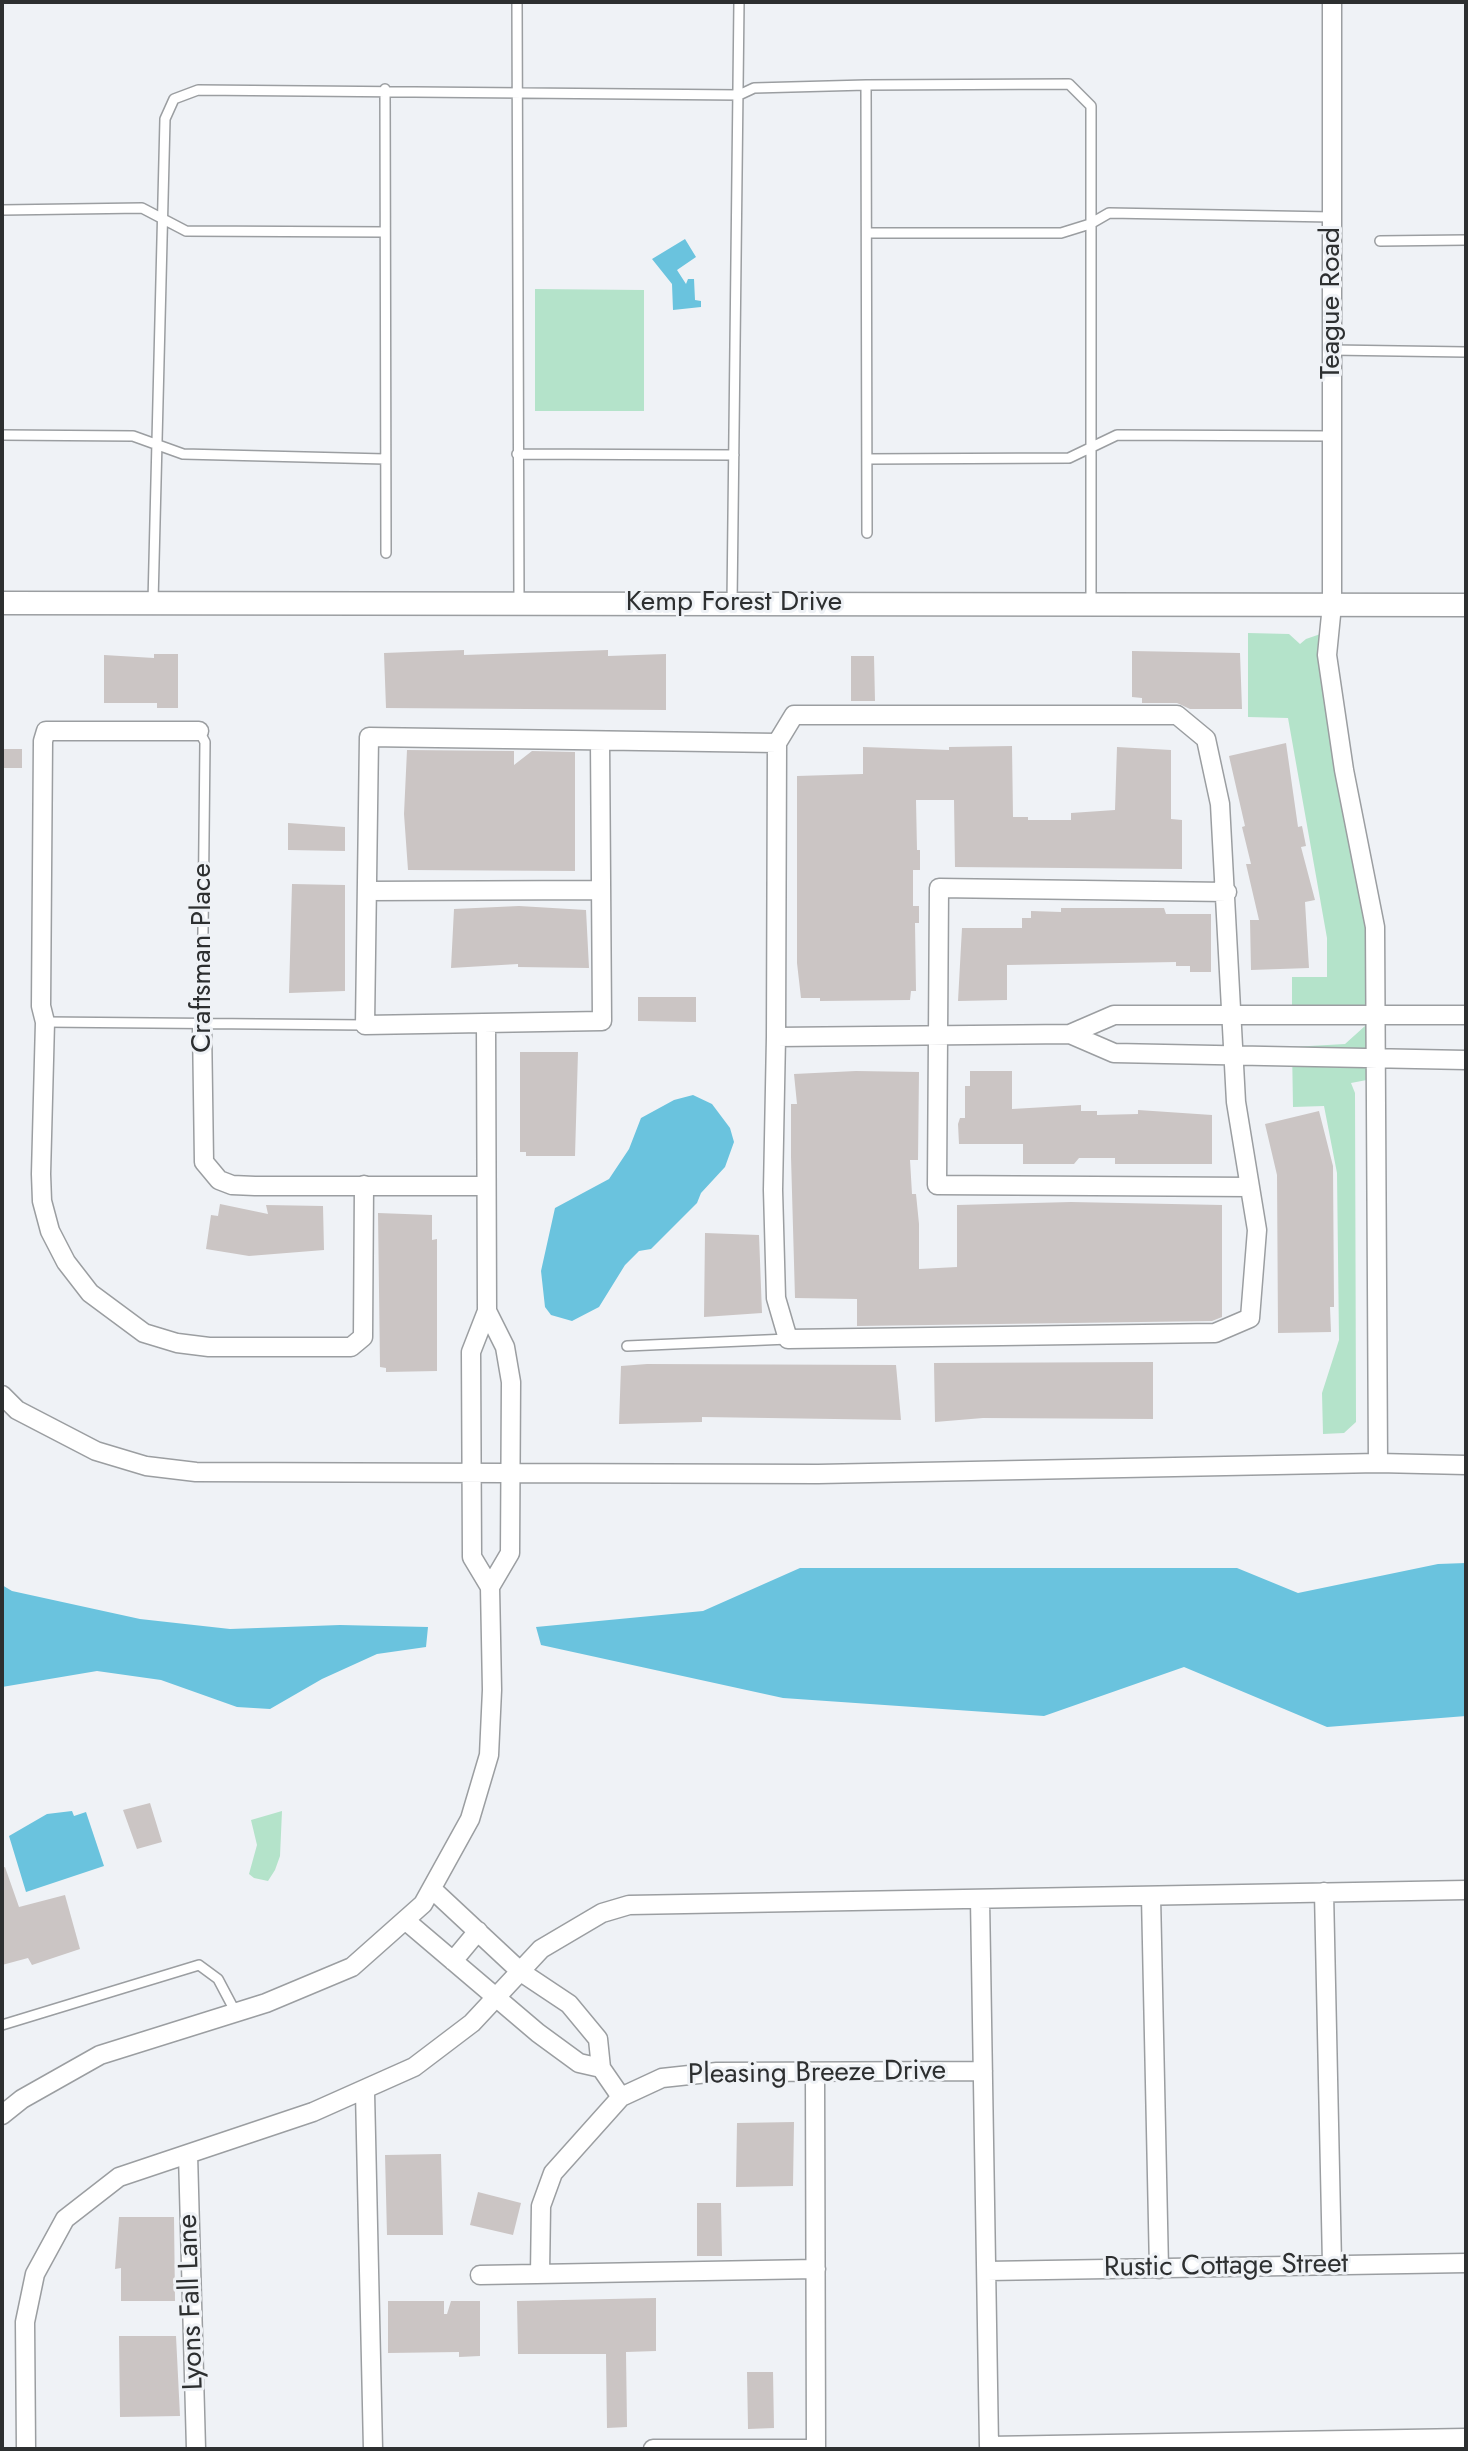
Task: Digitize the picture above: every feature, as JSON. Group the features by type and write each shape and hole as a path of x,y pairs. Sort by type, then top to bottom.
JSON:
{"street":[{"name":"Teague Road","path":"1332,2 1332,605 1327,655 1344,770 1375,927 1378,1463"},
{"name":"Kemp Forest Drive","path":"2,603 1466,605"},
{"path":"794,715 1177,715 1206,739 1220,804 1227,892 1233,1058 1257,1230 1250,1318 1215,1333 788,1339 776,1298 773,1190 777,743 794,715"},
{"path":"199,731 46,731 43,741 41,990 45,1022 42,1201 50,1231 66,1262 90,1293 144,1333 177,1343 209,1347 351,1347 363,1337 364,1185 486,1186"},
{"path":"600,741 602,1021 365,1025 369,737 777,743"},
{"path":"1227,892 939,888 937,1185 1250,1187"},
{"path":"367,891 601,890"},
{"path":"776,1037 1070,1034 1114,1015 1466,1015"},
{"path":"2,2115 22,2099 100,2055 236,2013 352,1967 423,1904 470,1819 489,1755 492,1690 490,1587 472,1557 471,1352 487,1311 486,1023"},
{"name":"Craftsman Place","path":"202,1025 204,1162 219,1180 232,1185 255,1186 364,1185"},
{"path":"1070,1034 1114,1053 1233,1058 1466,1060"},
{"path":"487,1311 505,1347 511,1382 510,1553 490,1587"},
{"path":"2,1395 17,1410 96,1451 146,1466 196,1472 818,1474 1378,1463 1466,1465"},
{"path":"432,1889 521,1972 569,2004 598,2039 601,2068 621,2097"},
{"path":"26,2449 25,2322 35,2274 65,2219 119,2177 365,2092 414,2067 472,2023 541,1949 602,1913 629,1905 1466,1890"},
{"path":"1324,1892 1332,2264"},
{"path":"1151,1896 1159,2269"},
{"path":"980,1899 989,2446 1466,2438"},
{"path":"405,1920 538,2033 579,2063 601,2068"},
{"path":"453,1961 478,1931"},
{"name":"Pleasing Breeze Drive","path":"540,2274 541,2206 553,2173 621,2097 662,2078 717,2072 983,2071"},
{"path":"653,2449 816,2448 815,2074"},
{"path":"365,2092 373,2449"},
{"name":"Lyons Fall Lane","path":"188,2154 196,2449"},
{"name":"Rustic Cottage Street","path":"987,2271 1466,2263"},
{"path":"480,2275 816,2269"}],"lane":[{"path":"517,2 519,603"},
{"path":"732,604 739,2"},
{"path":"153,603 165,217 165,119 174,99 198,90 385,89 739,95 754,88 1069,84 1091,106 1091,605"},
{"path":"866,85 867,533"},
{"path":"385,89 386,553"},
{"path":"2,210 142,208 165,217 186,231 385,232"},
{"path":"868,233 1061,233 1090,224 1109,213 1332,217"},
{"path":"1380,241 1466,240"},
{"path":"1332,350 1466,352"},
{"path":"2,435 133,436 183,454 385,459"},
{"path":"867,459 1069,458 1117,435 1332,436"},
{"path":"517,454 734,455"},
{"name":"Craftsman Place","path":"199,731 205,742 202,1025"},
{"path":"45,1022 365,1025"},
{"path":"627,1346 788,1339"},
{"path":"2,2025 199,1965 218,1979 236,2013"}],"green space":[{"path":"535,289 644,290 644,411 535,411"},
{"path":"1329,631 1375,927 1377,1078 1351,1083 1355,1093 1356,1422 1344,1433 1323,1434 1322,1393 1339,1340 1337,1173 1324,1106 1293,1107 1292,1047 1345,1044 1375,1017 1292,1017 1292,977 1327,977 1327,938 1288,718 1248,717 1248,633 1289,634 1300,644"},
{"path":"282,1811 280,1856 275,1870 268,1881 254,1878 249,1874 257,1845 251,1820"}],"water":[{"path":"685,239 696,257 677,270 686,284 688,279 694,279 695,300 701,301 701,307 673,310 672,284 652,259"},
{"path":"693,1095 712,1104 730,1128 734,1142 725,1167 701,1193 697,1203 651,1249 639,1251 625,1265 599,1307 572,1321 551,1315 545,1307 541,1271 555,1208 609,1179 629,1149 641,1118 674,1100"},
{"path":"1466,1563 1466,1716 1327,1727 1184,1667 1044,1716 783,1698 541,1645 536,1627 703,1611 800,1568 1237,1568 1298,1593 1438,1564"},
{"path":"2,1585 12,1591 140,1619 230,1629 340,1625 428,1627 426,1647 377,1654 322,1679 270,1709 237,1707 161,1680 97,1671 2,1687"},
{"path":"72,1811 74,1816 86,1812 104,1866 26,1892 9,1836 47,1814"}],"building":[{"path":"464,650 464,655 608,650 608,656 666,654 666,710 386,708 384,653"},
{"path":"1132,651 1240,653 1242,709 1190,709 1177,703 1142,703 1142,698 1132,697"},
{"path":"154,654 178,654 178,708 157,708 157,703 104,703 104,655 154,658"},
{"path":"851,656 874,656 875,701 851,701"},
{"path":"1286,743 1298,827 1302,826 1306,846 1301,847 1315,900 1305,902 1309,968 1251,970 1250,920 1259,920 1246,864 1251,864 1242,827 1245,826 1229,756"},
{"path":"1012,746 1013,817 1028,817 1028,820 1071,820 1071,813 1115,810 1117,747 1171,750 1171,819 1182,820 1182,869 955,867 954,800 916,800 920,870 913,870 913,906 919,906 919,923 915,923 916,991 911,991 910,1000 820,1001 820,998 801,998 797,963 797,776 863,774 863,747 949,750 949,747"},
{"path":"2,749 22,749 22,768 2,768"},
{"path":"407,750 514,751 514,765 532,751 575,752 575,871 408,870 404,814"},
{"path":"288,823 345,827 345,851 288,850"},
{"path":"292,884 345,885 345,991 289,993"},
{"path":"519,906 586,910 589,968 518,967 518,964 451,968 454,909"},
{"path":"1061,908 1164,908 1166,914 1211,914 1211,972 1190,972 1190,966 1176,966 1176,962 1007,965 1007,1000 958,1001 962,928 1022,928 1022,918 1031,918 1031,911 1061,912"},
{"path":"638,997 696,997 696,1022 638,1021"},
{"path":"520,1052 578,1052 575,1156 526,1156 526,1152 520,1152"},
{"path":"970,1071 1012,1071 1012,1109 1081,1105 1081,1111 1097,1111 1097,1115 1138,1114 1138,1110 1212,1115 1212,1164 1115,1164 1115,1158 1079,1158 1074,1164 1023,1164 1023,1144 959,1144 958,1124 960,1118 965,1118 965,1086 970,1086"},
{"path":"919,1072 918,1160 910,1160 912,1194 916,1194 919,1224 919,1269 957,1267 957,1205 1071,1202 1222,1205 1222,1317 1212,1321 857,1326 857,1299 795,1298 791,1157 791,1104 797,1104 794,1074"},
{"path":"1319,1111 1333,1166 1334,1307 1330,1307 1331,1332 1278,1333 1277,1175 1265,1124"},
{"path":"220,1204 268,1214 266,1205 323,1206 324,1250 249,1256 206,1249 211,1215 218,1216"},
{"path":"378,1213 432,1215 432,1240 437,1239 437,1371 386,1372 386,1368 380,1367"},
{"path":"705,1233 759,1235 762,1313 704,1317"},
{"path":"1153,1362 1153,1419 983,1418 935,1422 934,1363"},
{"path":"896,1365 901,1420 702,1417 702,1422 619,1424 621,1366"},
{"path":"150,1803 162,1842 137,1849 123,1810"},
{"path":"5,1867 19,1907 65,1895 80,1949 32,1965 28,1958 2,1965 2,1868"},
{"path":"794,2122 793,2186 736,2187 737,2123"},
{"path":"441,2154 443,2235 387,2235 385,2155"},
{"path":"478,2192 521,2203 513,2235 470,2225"},
{"path":"697,2203 721,2203 722,2256 697,2256"},
{"path":"119,2217 174,2217 175,2301 121,2301 121,2268 115,2269"},
{"path":"656,2298 656,2351 626,2352 627,2427 607,2428 606,2354 518,2354 517,2301"},
{"path":"388,2301 444,2301 444,2314 447,2314 451,2301 480,2301 480,2356 459,2357 459,2352 388,2353"},
{"path":"119,2336 176,2336 180,2416 120,2417"},
{"path":"747,2372 773,2372 774,2428 748,2429"}]}
